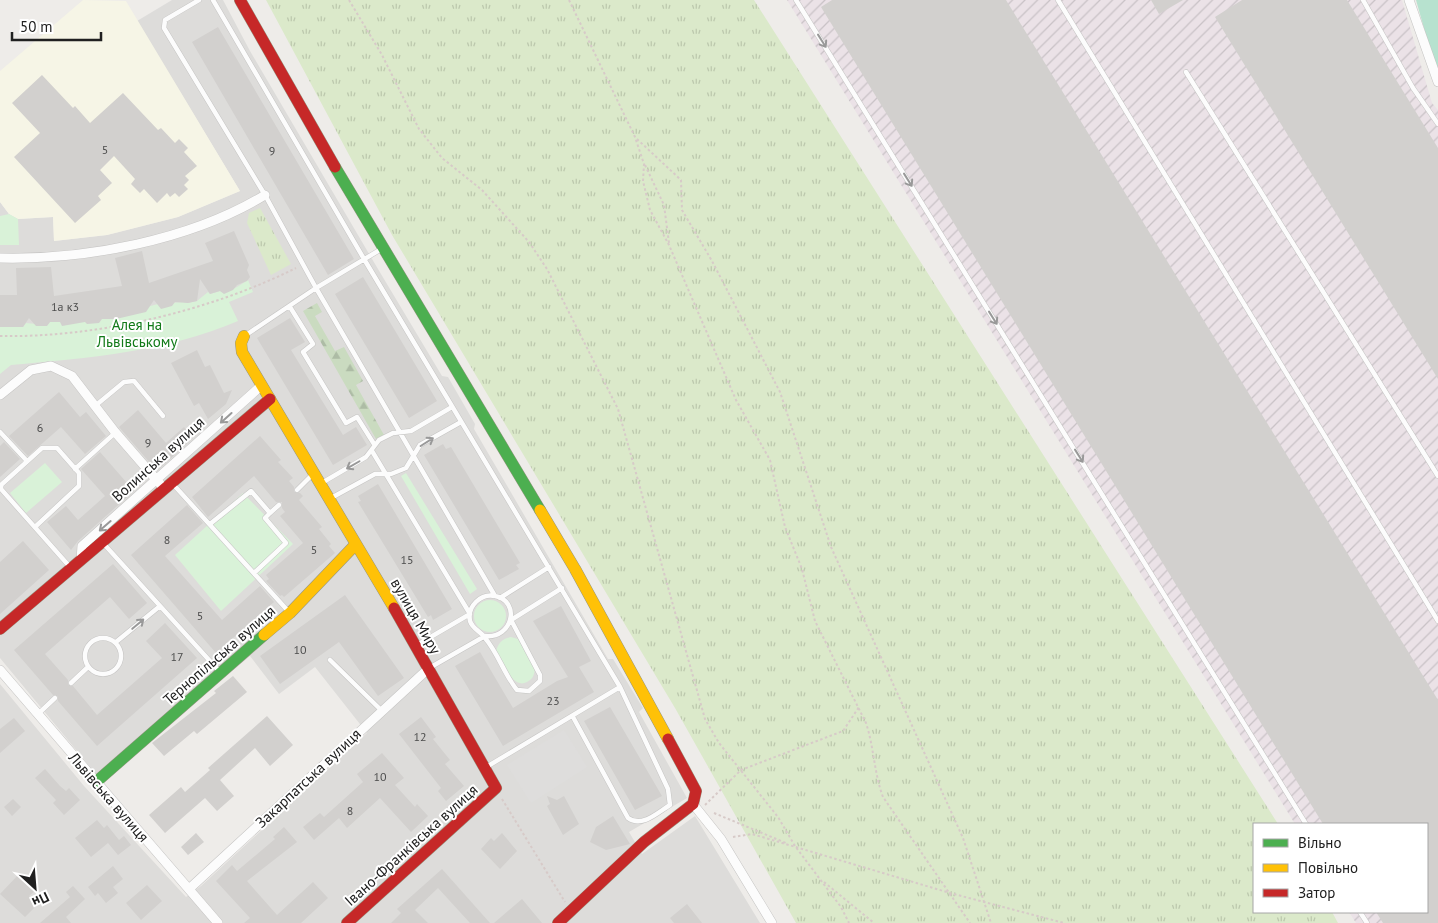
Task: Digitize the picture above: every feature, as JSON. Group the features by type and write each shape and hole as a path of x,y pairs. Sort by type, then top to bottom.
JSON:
{"street":[{"path":"240,0 384,248 575,569 696,791 693,804 644,842 558,923"},
{"path":"1409,0 1438,82"},
{"path":"0,258 22,259 107,250 180,233 241,209 265,195"},
{"name":"вулиця Миру","path":"244,336 241,343 242,352 429,668 486,767 496,788"},
{"path":"0,395 31,370 51,366 72,376 115,432 165,484"},
{"name":"Волинська вулиця","path":"0,629 82,560 165,484 262,385"},
{"name":"Волинська вулиця","path":"82,560 82,546 165,484 270,398"},
{"name":"Тернопільська вулиця","path":"96,782 290,613 356,544"},
{"name":"Закарпатська вулиця","path":"189,889 429,668"},
{"name":"Львівська вулиця","path":"0,670 218,923"},
{"name":"Івано-Франківська вулиця","path":"347,923 496,788"},
{"path":"693,804 721,839 772,923"}],"lane":[{"path":"199,0 166,20 164,28 265,195 316,288 400,433 498,597 509,607 511,620 540,675 540,681 529,691 522,692 517,690 484,636 473,628 470,614 372,451"},
{"path":"213,0 364,259 620,687 668,789 670,805 641,823 634,822 628,818 573,717"},
{"path":"796,0 1305,823"},
{"path":"1058,0 1438,621"},
{"path":"1363,0 1413,88 1438,124"},
{"path":"1186,72 1438,476"},
{"path":"244,336 316,288 384,248"},
{"path":"290,307 313,344 304,352 346,423 357,417 374,444"},
{"path":"95,406 124,382 134,381 163,416"},
{"path":"320,484 366,457 372,451 374,444 387,436 411,431 452,407"},
{"path":"330,499 375,474 398,472 406,468 420,445 462,422"},
{"path":"0,432 27,462"},
{"path":"75,469 115,432"},
{"path":"35,527 79,486 81,480 75,469 57,448 42,448 1,485 1,489 71,568"},
{"path":"297,490 314,473"},
{"path":"165,484 210,524 290,613"},
{"path":"210,524 251,491 270,513"},
{"path":"254,573 286,543 265,518 279,505"},
{"path":"102,542 220,672"},
{"path":"416,646 470,614 476,601 488,596 498,597 549,567"},
{"path":"429,668 484,636 498,635 505,631 511,620 562,588"},
{"path":"116,642 160,606"},
{"path":"104,638 116,642 121,659 115,670 99,674 88,667 85,654 90,643 104,638"},
{"path":"330,660 382,710"},
{"path":"71,683 88,667"},
{"path":"486,767 573,717 620,687"},
{"path":"38,714 55,698"}],"path":[{"path":"349,0 382,55 419,128 442,158 482,190 529,242 546,269 618,409 705,719 719,743 778,817 796,846 841,906 850,923"},
{"path":"570,0 635,137 644,164 664,205 669,245"},
{"path":"635,137 681,180 682,210 712,261 780,392 831,547 963,838 991,923"},
{"path":"644,164 645,198 650,210 669,245 736,400 770,460 784,520 802,569 815,621 859,707 872,738 878,784 883,797 970,923"},
{"path":"0,336 114,326 194,309 261,284 303,264"},
{"path":"693,804 702,808 741,770 843,731 859,707"},
{"path":"496,788 570,911"},
{"path":"710,812 796,846"},
{"path":"721,839 752,834 950,893 1064,923"},
{"path":"820,878 874,923"}],"shaded area":[{"path":"83,0 126,1 240,191 178,217 107,235 54,241 53,217 18,219 9,214 0,202 0,71"},
{"path":"172,0 223,0 250,51 375,264 442,376 448,377 475,424 474,429 608,659 613,659 643,708 639,712 687,798 629,832 642,854 695,816 760,923 0,923 0,684 84,786 186,897 201,886 367,733 315,667 279,694 250,656 101,780 0,658 0,202 9,214 18,219 53,217 54,241 107,235 178,217 240,191 137,21"},
{"path":"787,0 1402,0 1432,103 1438,110 1438,923 1356,923 1350,913 1428,913 1428,823 1294,823"},
{"path":"564,730 587,767 531,803 507,765"}],"green space":[{"path":"266,0 754,0 1277,823 1253,823 1253,913 1333,913 1338,923 796,923 675,708 392,235"},
{"path":"1416,0 1438,0 1438,70 1433,60"},
{"path":"260,208 291,264 271,275 247,223 249,213"},
{"path":"9,214 18,219 19,245 0,245 0,216"},
{"name":"Алея на Львівському","path":"248,280 253,292 229,302 238,321 210,332 155,347 126,352 69,360 11,365 0,374 0,327 23,327 26,323 47,325 50,322 100,319 158,304 188,303 197,301 208,292 210,294 220,291 227,292"},
{"path":"317,303 322,312 315,316 335,351 344,347 363,381 356,385 384,435 376,439 303,311"},
{"path":"45,463 62,482 26,513 10,493"},
{"path":"406,473 477,589 470,594 401,476"},
{"path":"243,493 293,544 221,611 175,555"},
{"path":"490,600 496,601 501,605 505,610 505,622 501,627 496,631 490,632 484,631 479,627 475,622 474,616 475,610 479,605 484,601"},
{"path":"511,637 518,639 535,669 533,677 527,682 517,682 512,678 496,651 501,641"}],"building":[{"path":"832,0 1006,0 1438,700 1438,923 1383,923 1377,913 1428,913 1428,823 1322,823 821,7"},
{"path":"1151,0 1183,0 1159,14"},
{"path":"1242,0 1347,0 1438,148 1438,379 1215,17"},
{"path":"218,27 354,259 328,275 192,42"},
{"path":"42,75 90,123 123,93 158,130 161,128 175,143 179,139 188,148 184,152 197,166 185,176 189,180 184,185 188,189 179,197 175,193 170,197 167,193 157,203 144,189 140,193 131,184 135,179 114,156 100,170 112,183 98,196 101,200 75,223 14,157 40,133 12,103"},
{"path":"234,231 249,265 247,270 250,277 247,281 224,294 220,291 210,294 200,279 197,301 188,303 175,302 172,306 161,309 154,300 146,312 116,319 102,319 99,323 87,324 85,322 62,326 60,322 50,322 47,326 36,326 29,318 23,327 0,327 0,295 17,295 16,268 51,267 54,296 122,286 115,258 142,251 149,283 213,261 205,243"},
{"path":"363,277 437,401 409,418 335,294"},
{"path":"290,318 305,342 291,350 343,435 356,427 367,445 333,465 257,338"},
{"path":"197,350 205,367 210,365 224,393 232,390 226,404 208,419 199,403 194,406 171,363"},
{"path":"59,392 80,417 86,412 106,436 85,454 61,427 28,456 9,436"},
{"path":"138,410 166,443 184,427 193,438 157,471 119,427"},
{"path":"260,436 281,460 278,462 293,478 289,481 294,487 294,492 300,493 303,496 299,500 322,527 319,529 331,544 329,546 335,553 284,597 280,596 266,581 269,579 266,575 303,543 280,516 285,512 282,508 282,502 276,502 254,476 208,517 192,497"},
{"path":"4,442 20,459 0,477 0,446"},
{"path":"443,444 446,449 451,447 520,563 516,565 519,569 499,580 424,455"},
{"path":"100,452 134,491 78,541 71,550 47,522 66,506 78,520 105,496 81,469"},
{"path":"378,484 452,609 433,620 431,615 428,617 358,502 361,501 358,496"},
{"path":"187,505 203,523 165,556 222,620 260,586 274,602 216,653 131,555"},
{"path":"23,541 49,570 0,614 0,562"},
{"path":"113,564 147,603 129,619 110,597 45,654 68,680 68,685 73,686 97,715 162,658 146,641 165,623 197,658 97,746 58,701 58,696 53,695 14,650"},
{"path":"345,595 404,678 378,696 339,642 280,684 260,656"},
{"path":"561,606 591,661 579,667 594,692 503,746 455,666 480,652 513,708 557,681 568,677 533,621"},
{"path":"233,676 247,692 197,734 194,731 164,756 152,743 216,693 214,691"},
{"path":"610,707 662,796 635,810 584,721"},
{"path":"267,716 293,745 270,766 255,748 220,780 234,796 217,811 205,798 165,833 149,815 181,787 185,792 210,770 208,768"},
{"path":"421,717 436,737 433,739 450,760 445,764 464,786 446,801 438,791 441,788 399,734"},
{"path":"14,718 25,731 0,753 0,729"},
{"path":"382,753 404,778 395,785 415,807 417,804 428,816 411,832 380,798 347,828 339,818 314,840 303,827 320,813 324,817 363,782 357,774"},
{"path":"45,769 60,786 66,791 69,788 80,800 64,815 53,803 56,800 35,778"},
{"path":"547,796 557,800 564,796 579,824 563,835 547,806 550,804"},
{"path":"13,799 21,807 12,816 4,807"},
{"path":"613,816 630,844 606,850 590,842 596,827"},
{"path":"97,820 104,828 107,825 119,840 124,836 131,845 118,855 108,843 91,857 75,838"},
{"path":"284,827 297,842 247,881 277,915 313,882 328,898 301,923 244,923 250,918 216,881 232,865 237,871 275,839 273,837"},
{"path":"196,833 204,842 188,855 181,847"},
{"path":"502,833 517,851 500,869 481,849 491,838 494,841"},
{"path":"113,866 123,879 113,887 118,893 106,903 98,893 95,896 88,887"},
{"path":"442,869 490,923 470,923 438,888 415,910 428,923 391,923 401,913 397,909"},
{"path":"20,873 36,890 29,896 38,904 25,917 0,894"},
{"path":"147,885 162,901 141,920 126,903"},
{"path":"73,886 85,899 66,917 71,923 40,923 70,897 66,892"},
{"path":"522,899 542,923 494,923"},
{"path":"687,904 702,923 674,923 670,918"}],"traffic: fast":[{"path":"335,167 540,510"},
{"path":"96,782 264,635"}],"traffic: slow":[{"path":"244,336 241,343 242,352 394,608"},
{"path":"540,510 575,569 668,739"},
{"path":"264,635 290,613 356,544"}],"traffic: jam":[{"path":"240,0 335,167"},
{"path":"0,629 270,399"},
{"path":"347,923 496,788 394,608"},
{"path":"558,923 644,842 693,804 696,791 668,739"}]}
